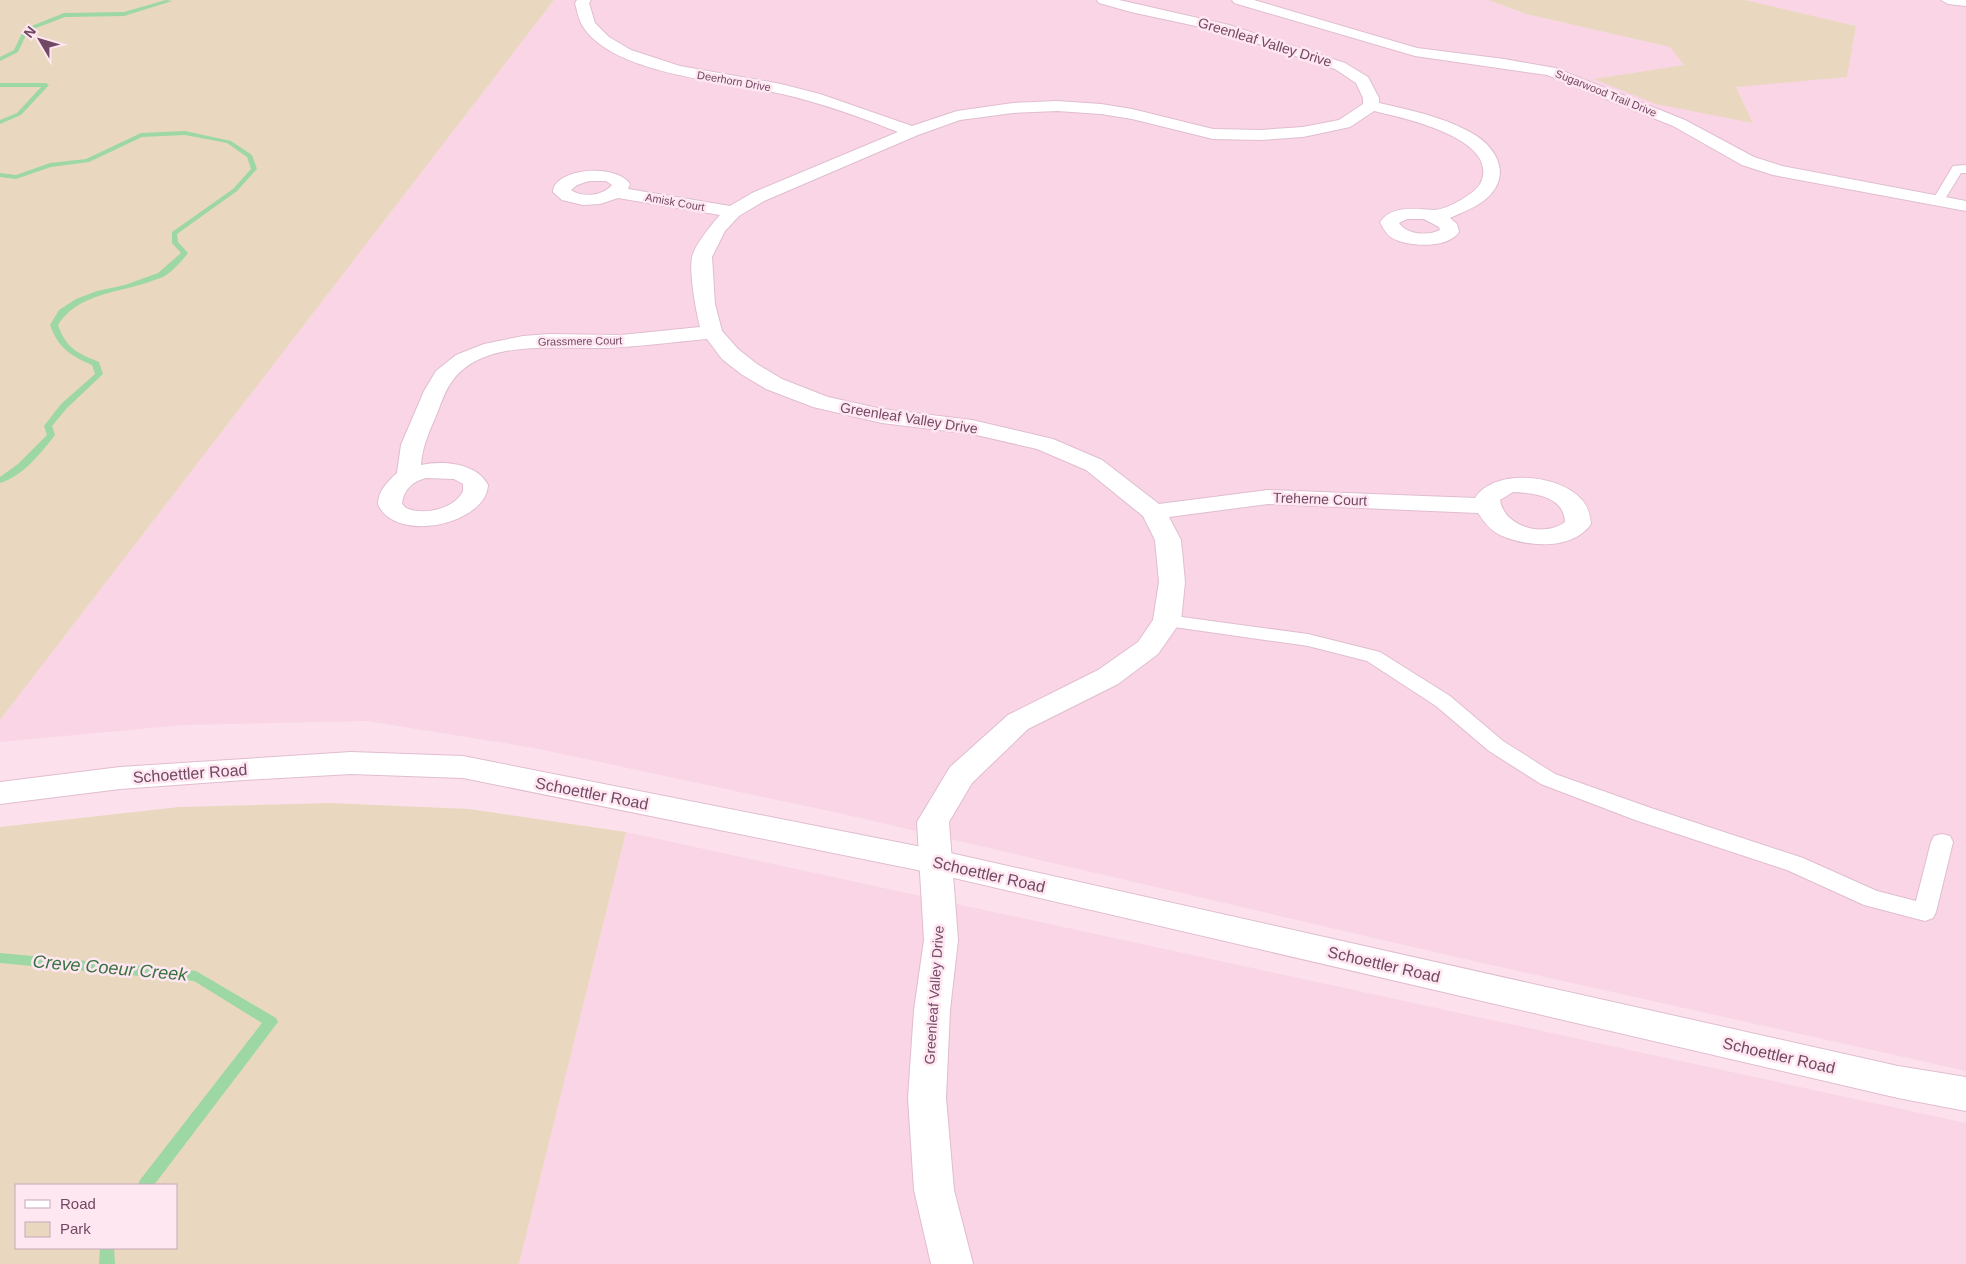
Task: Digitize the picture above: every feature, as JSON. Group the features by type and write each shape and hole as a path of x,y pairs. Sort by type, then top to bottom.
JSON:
{"street":[{"name":"Deerhorn Drive","path":"584,0 582,3 588,24 617,48 636,56 684,72 780,89 811,97 872,115 912,132"},
{"name":"Greenleaf Valley Drive","path":"952,1264 934,1190 927,1098 932,1010 941,940 933,822 962,775 1018,722 1108,677 1148,648 1167,620 1172,582 1168,540 1154,512 1122,485 1094,465 1045,444 972,427 882,416 821,402 774,384 749,369 730,354 712,332 705,304 702,257 717,228 734,212 758,197 912,132 966,115 1013,108 1057,106 1101,109 1132,114 1213,134 1279,135 1324,129 1344,124 1371,106 1370,93 1363,80 1340,66 1315,56 1224,28 1131,8 1104,0"},
{"name":"Sugarwood Trail Drive","path":"1239,0 1415,52 1504,63 1550,71 1679,123 1748,161 1778,171 1966,206"},
{"path":"1948,0 1966,2"},
{"path":"1371,106 1432,120 1455,130 1483,151 1493,164 1492,182 1483,192 1470,202 1435,217"},
{"name":"Amisk Court","path":"617,192 734,212"},
{"name":"Grassmere Court","path":"410,475 408,466 410,451 435,392 445,375 461,362 484,352 514,343 547,340 591,342 638,340 712,332"},
{"name":"Treherne Court","path":"1154,512 1268,497 1486,506"},
{"name":"Schoettler Road","path":"0,793 120,778 244,769 351,763 463,767 937,862 1878,1078 1966,1094"}],"lane":[{"path":"1938,201 1957,169 1966,169"},
{"path":"1167,620 1308,640 1373,656 1443,701 1496,746 1548,779 1643,814 1796,864 1872,899 1925,912 1942,842"}],"shaded area":[{"path":"554,0 1488,0 1526,14 1670,47 1685,65 1595,79 1753,123 1736,86 1847,77 1856,26 1745,0 1966,0 1966,1071 1460,958 843,814 534,748 367,721 183,725 0,742 0,720"},
{"path":"626,832 1966,1123 1966,1264 519,1264"}],"green space":[{"path":"0,0 554,0 0,720"},
{"path":"1488,0 1745,0 1856,26 1847,77 1736,87 1753,123 1656,104 1594,79 1684,65 1670,47 1526,14"},
{"path":"330,803 469,809 626,832 519,1264 0,1264 0,827 179,807"}],"waterway":[{"name":"Creve Coeur Creek","path":"0,59 16,51 26,30 64,15 124,14 170,1 168,0"},
{"name":"Creve Coeur Creek","path":"0,85 46,85 19,114 0,122"},
{"name":"Creve Coeur Creek","path":"0,175 16,177 50,165 87,161 141,135 185,133 229,142 250,156 254,169 235,190 174,233 175,243 185,253 161,275 127,287 100,293 79,301 62,312 54,325 61,341 75,354 96,364 99,374 64,406 48,426 51,435 34,454 15,472 0,480"},
{"name":"Creve Coeur Creek","path":"0,958 196,976 271,1022 146,1184"},
{"name":"Creve Coeur Creek","path":"107,1249 107,1264"}]}
